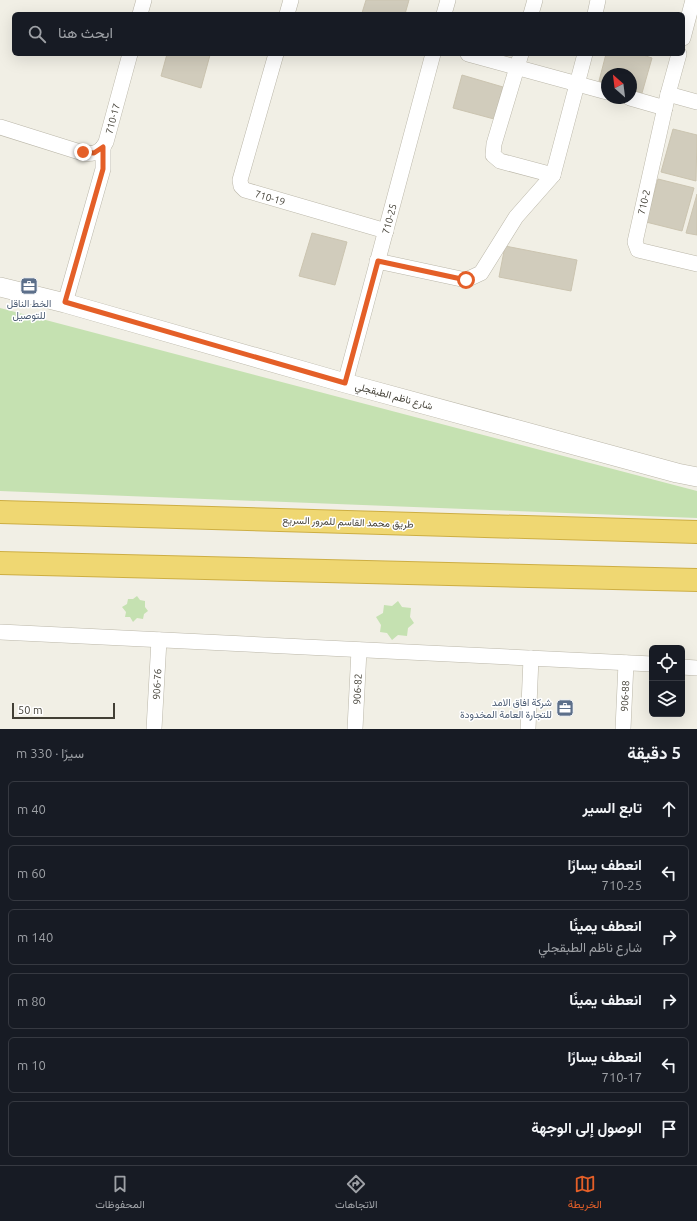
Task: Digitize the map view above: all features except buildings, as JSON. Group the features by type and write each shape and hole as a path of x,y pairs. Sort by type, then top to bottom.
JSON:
{"highway":[{"name":"طريق محمد القاسم للمرور السريع","path":"0,512 697,532"},
{"path":"0,563 697,580"}],"street":[{"path":"141,12 144,0"},
{"path":"288,12 291,0"},
{"path":"445,12 448,0"},
{"path":"532,12 535,0"},
{"path":"595,12 598,0"},
{"path":"685,30 693,0"},
{"name":"710-17","path":"0,127 89,154 94,153 103,147 106,142 129,56"},
{"name":"710-19","path":"275,56 240,180 241,186 245,190 386,231"},
{"name":"710-25","path":"345,383 432,56"},
{"path":"483,56 519,61 578,84 601,90"},
{"path":"378,261 466,280 480,273 516,217 553,175 585,56"},
{"path":"666,101 678,56"},
{"path":"519,61 494,144 493,155 500,161 553,175"},
{"path":"637,99 697,102"},
{"name":"710-2","path":"666,101 635,242 638,250 697,264"},
{"path":"65,302 103,169 103,147"},
{"name":"شارع ناظم الطبقجلي","path":"0,287 65,302 345,383 677,473 697,477"},
{"path":"0,632 649,664"},
{"name":"906-76","path":"154,729 159,640"},
{"name":"906-82","path":"355,729 359,650"},
{"path":"528,729 531,658"},
{"name":"906-88","path":"623,729 626,662"},
{"path":"685,666 697,668"}],"green space":[{"path":"0,308 697,491 697,518 0,491"},
{"path":"137,596 140,600 145,601 145,607 148,611 144,614 143,619 137,618 133,622 130,617 125,617 126,612 122,607 127,604 128,599 133,599"},
{"path":"398,601 402,607 411,608 410,617 414,623 408,628 407,636 398,635 392,640 387,633 380,632 381,625 376,617 383,613 384,605 392,606"}],"place":[{"name":"الخط الناقل للتوصيل","path":"29,286"},
{"name":"شركة افاق الامد للتجارة العامة المخدودة","path":"565,708"}],"route":[{"path":"83,152 89,154 94,153 103,147 103,169 65,302 345,383 378,261 466,280"}]}
